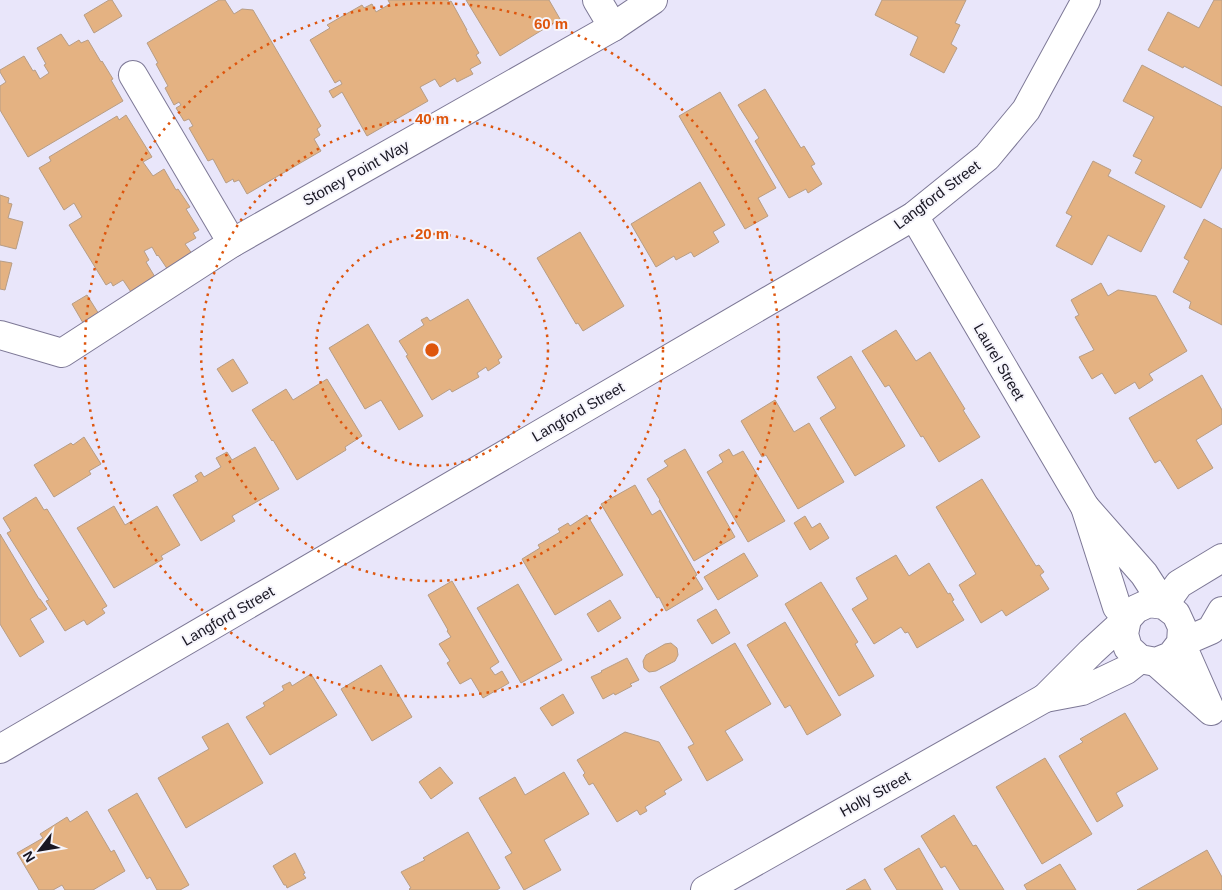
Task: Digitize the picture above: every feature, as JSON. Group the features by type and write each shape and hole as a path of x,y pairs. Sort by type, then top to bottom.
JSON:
{"street":[{"path":"597,0 614,28"},
{"name":"Stoney Point Way","path":"0,335 62,353 232,243 614,28 654,0"},
{"name":"Langford Street","path":"0,749 914,216 987,157 1026,110 1086,0"},
{"path":"133,75 232,243"},
{"name":"Laurel Street","path":"914,216 1085,508 1144,574 1164,605 1176,614 1182,626 1181,643 1218,715"},
{"name":"Laurel Street","path":"1085,508 1117,606 1127,619 1124,634 1128,648 1148,660 1218,715"},
{"path":"1127,619 1136,609 1150,603 1164,605 1179,584 1222,558"},
{"path":"1148,660 1171,656 1181,643 1211,630 1222,611"},
{"name":"Holly Street","path":"705,890 1045,698 1127,619"},
{"name":"Holly Street","path":"1045,698 1082,691 1148,660"}],"building":[{"path":"112,0 122,16 94,33 84,15"},
{"path":"219,0 225,0 234,14 242,9 253,10 321,126 317,129 320,135 314,139 321,151 247,194 239,180 234,182 233,179 226,183 213,159 208,161 189,128 193,126 189,119 184,121 176,108 181,105 179,102 174,105 165,88 168,86 147,43"},
{"path":"388,0 451,1 479,53 476,55 481,63 470,69 473,74 457,82 455,78 440,87 435,79 420,87 428,101 367,136 342,92 333,98 329,91 342,84 340,80 335,83 310,40 330,28 327,25 362,5 364,8 372,4 376,12 390,4"},
{"path":"466,0 549,0 560,19 500,56"},
{"path":"882,0 966,0 955,23 960,25 951,44 957,48 944,73 910,55 918,37 875,15"},
{"path":"1214,0 1222,0 1222,86 1148,50 1168,12 1199,28"},
{"path":"61,34 69,46 79,40 81,43 88,40 113,79 111,80 123,101 28,157 0,110 0,86 6,82 0,70 24,56 40,79 49,73 37,48"},
{"path":"1142,65 1222,107 1222,167 1201,208 1135,173 1142,160 1133,156 1154,117 1123,101"},
{"path":"765,89 801,148 804,146 815,164 811,166 822,184 808,193 806,189 789,198 755,141 759,138 738,105"},
{"path":"720,92 776,188 758,198 768,216 745,229 679,116"},
{"path":"126,115 152,157 143,162 153,176 164,169 176,190 178,189 190,207 186,209 199,230 193,233 196,238 185,244 193,255 168,270 152,247 144,251 149,260 146,262 155,277 131,292 123,280 113,286 111,282 106,285 69,225 82,217 74,203 64,210 39,168 51,161 49,157 117,116 119,120"},
{"path":"1093,161 1111,170 1108,176 1165,206 1141,252 1108,235 1092,265 1056,246 1072,216 1066,213"},
{"path":"700,182 725,225 713,232 719,242 694,257 691,252 676,260 674,256 656,267 631,224"},
{"path":"0,195 9,198 8,203 12,204 8,218 23,222 16,249 0,245"},
{"path":"1204,219 1222,229 1222,325 1189,308 1191,302 1173,292 1189,261 1184,258"},
{"path":"580,232 624,306 583,331 578,323 576,324 537,258"},
{"path":"0,261 12,263 5,290 0,289"},
{"path":"1101,283 1108,296 1118,290 1156,296 1187,351 1149,374 1153,380 1139,389 1135,382 1115,394 1102,373 1092,379 1079,357 1094,350 1075,317 1079,315 1071,300"},
{"path":"87,295 102,319 86,328 72,304"},
{"path":"468,299 502,357 498,360 500,363 488,371 486,367 477,373 479,377 452,392 450,389 432,400 399,341 424,325 421,320 427,317 430,321"},
{"path":"368,324 423,416 399,430 381,400 365,409 329,348"},
{"path":"896,330 916,361 930,352 980,437 939,462 889,385 885,387 862,351"},
{"path":"851,356 905,446 855,476 820,418 836,408 817,377"},
{"path":"233,359 248,383 232,392 217,369"},
{"path":"1202,375 1222,410 1222,424 1196,440 1213,468 1178,489 1160,460 1155,463 1129,418"},
{"path":"327,379 362,436 345,447 346,450 297,480 252,410 286,389 293,400"},
{"path":"775,400 794,432 809,423 844,482 798,509 766,455 762,457 741,421"},
{"path":"84,437 101,464 89,471 91,474 54,497 34,465 71,443 73,445"},
{"path":"255,447 279,489 232,516 235,521 201,541 173,495 198,481 195,476 201,472 204,477 221,467 216,458 227,452 232,460"},
{"path":"685,449 735,537 694,561 647,479 668,466 664,461"},
{"path":"729,449 733,456 743,451 785,521 748,542 707,472 723,462 719,455"},
{"path":"982,479 1036,566 1039,565 1044,572 1040,575 1049,589 1006,616 1002,610 981,623 959,585 976,574 936,507"},
{"path":"635,485 652,515 660,510 703,589 666,611 601,504"},
{"path":"36,497 44,510 47,509 107,606 102,609 105,613 87,625 84,620 65,631 46,601 49,600 7,533 11,531 3,518"},
{"path":"114,506 125,525 157,506 180,545 161,556 163,559 114,588 77,528"},
{"path":"587,515 623,575 555,615 522,559 540,548 538,545 560,532 558,529 568,523 570,526"},
{"path":"805,516 812,528 820,523 829,538 810,550 794,523"},
{"path":"0,534 47,609 30,619 44,642 20,657 0,624"},
{"path":"744,553 758,576 718,600 704,577"},
{"path":"896,555 909,576 929,563 948,594 950,593 954,600 952,601 964,620 917,648 908,632 905,633 901,627 874,644 852,609 868,599 856,578"},
{"path":"452,581 499,662 490,668 495,675 502,671 509,683 483,698 471,678 460,684 447,663 450,661 439,644 451,637 428,595"},
{"path":"821,582 858,642 855,644 874,676 839,696 785,604"},
{"path":"518,584 562,660 521,683 477,608"},
{"path":"610,600 621,618 598,632 587,614"},
{"path":"716,609 730,633 712,644 697,620"},
{"path":"785,622 841,715 807,735 790,705 785,708 747,645"},
{"path":"671,643 677,648 678,655 675,661 656,671 649,672 644,668 643,661 646,655 665,644"},
{"path":"735,643 771,704 725,731 743,760 707,781 688,747 694,744 660,687"},
{"path":"627,658 639,680 615,695 614,693 603,699 591,677"},
{"path":"381,665 412,717 372,741 341,689"},
{"path":"311,674 337,715 270,755 246,717 265,706 263,703 284,690 282,686 290,682 292,686"},
{"path":"563,694 574,713 552,726 540,708"},
{"path":"1125,713 1158,769 1116,793 1123,806 1097,822 1059,756 1083,742 1080,739"},
{"path":"228,723 263,783 186,828 158,778 209,749 202,737"},
{"path":"625,732 659,742 682,780 664,791 666,794 645,807 647,811 640,815 637,810 617,822 593,783 589,785 583,775 585,773 577,760"},
{"path":"1045,758 1092,834 1042,864 996,787"},
{"path":"440,767 453,783 431,799 419,782"},
{"path":"564,772 589,814 544,840 561,870 524,890 505,857 512,853 479,798 515,777 525,795"},
{"path":"137,793 189,885 180,890 157,890 150,877 147,879 108,810"},
{"path":"87,811 111,852 114,850 125,871 93,890 65,890 62,885 53,890 39,890 17,853 43,838 40,834 67,817 70,822"},
{"path":"954,815 973,846 976,845 1004,890 960,890 945,866 941,868 921,836"},
{"path":"468,832 500,888 497,890 409,889 411,888 401,872 425,860 423,858"},
{"path":"919,848 943,890 897,890 884,869"},
{"path":"1207,850 1222,877 1222,890 1137,890"},
{"path":"295,853 306,878 287,888 273,866"},
{"path":"1060,864 1076,890 1027,890 1024,885"},
{"path":"865,879 871,890 846,890"}]}
